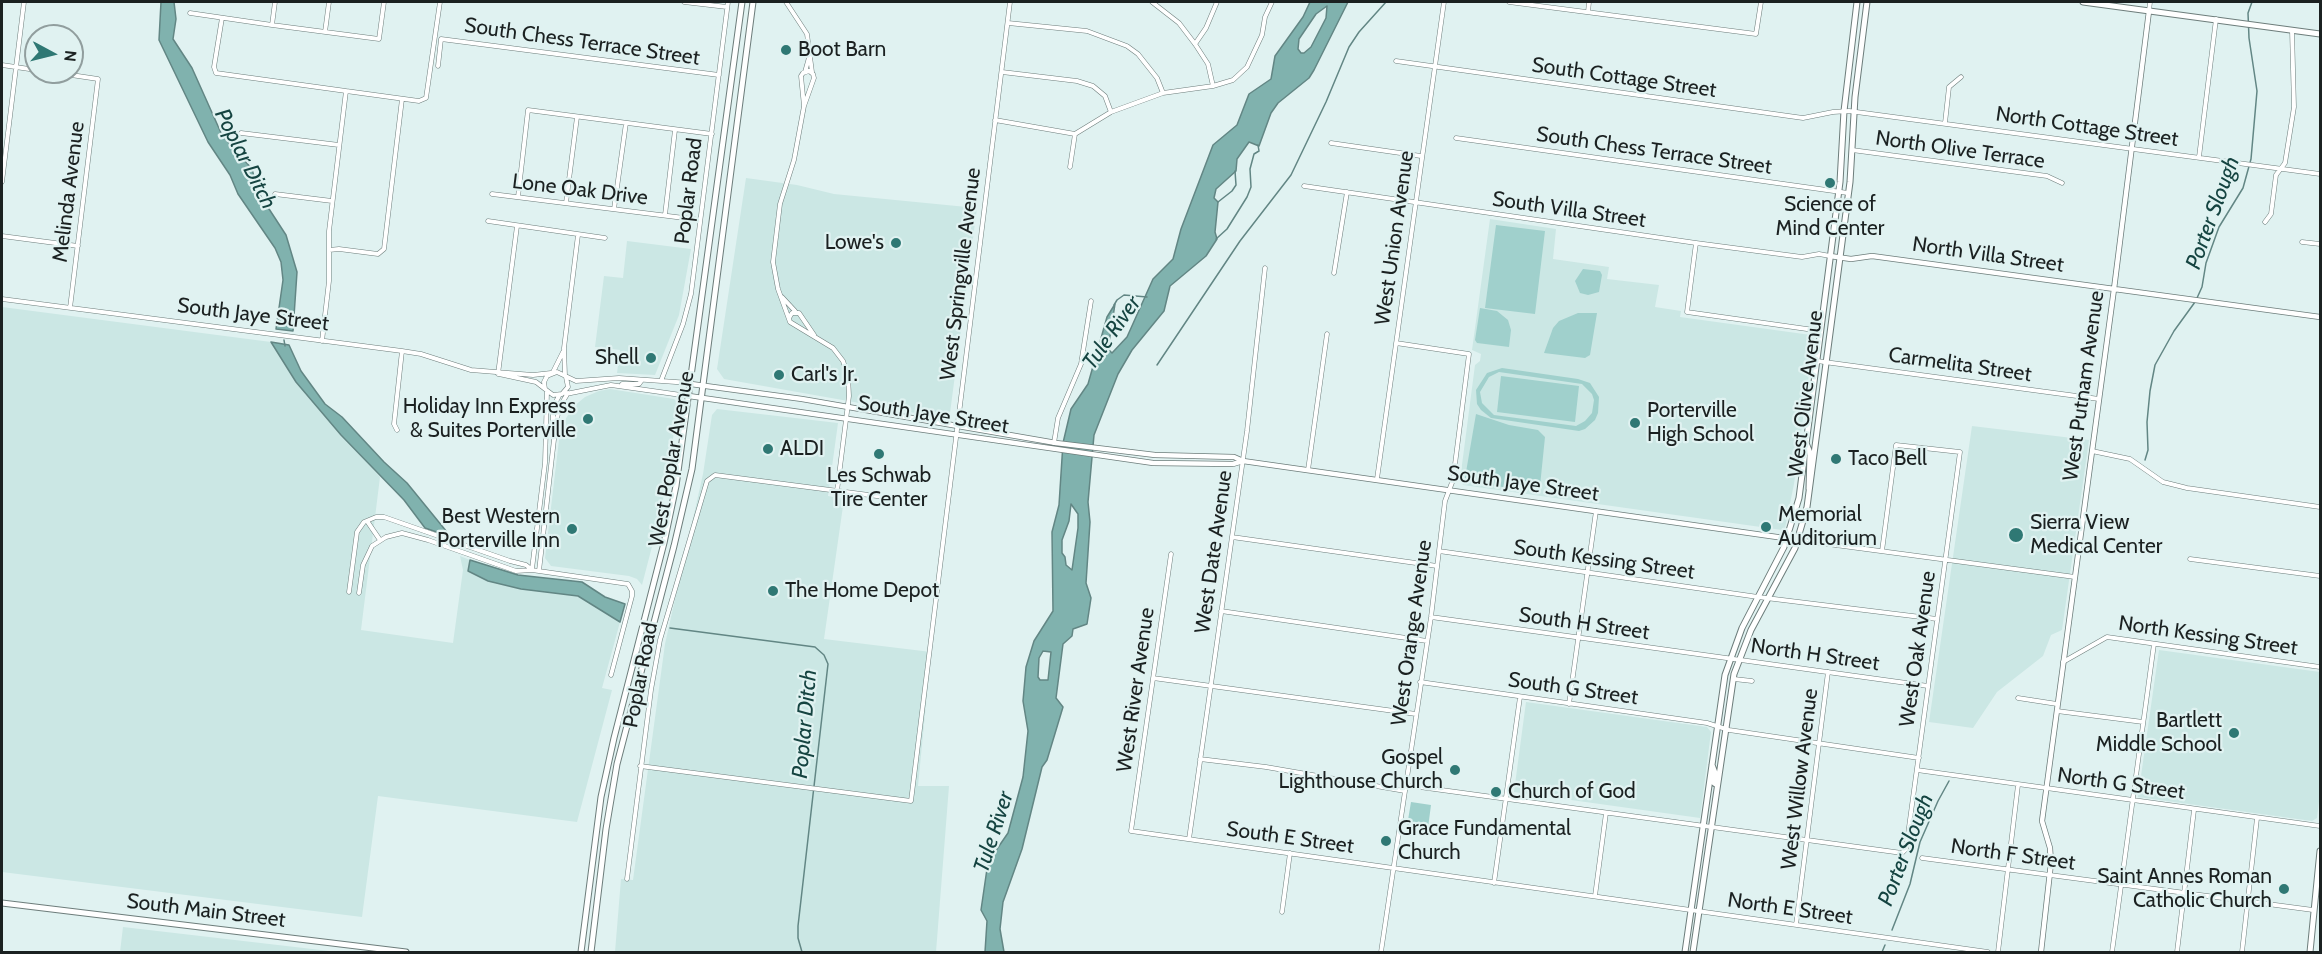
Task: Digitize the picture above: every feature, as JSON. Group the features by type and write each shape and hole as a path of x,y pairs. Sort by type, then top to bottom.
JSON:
{"main road":[{"name":"West Poplar Avenue","path":"581,952 601,797 668,528 691,384 742,2"},
{"name":"West Poplar Avenue","path":"591,952 613,785 683,513 692,469 753,2"},
{"name":"West Olive Avenue","path":"1685,952 1711,828 1721,726 1742,628 1764,597 1798,540 1810,493 1848,193 1852,150 1849,111 1857,2"},
{"name":"West Olive Avenue","path":"1693,952 1703,827 1712,763 1733,679 1734,659 1751,630 1788,538 1797,507 1849,111 1867,2"},
{"path":"2083,2 2320,34"},
{"path":"1806,443 1810,453 1808,484 1810,493"},
{"path":"1712,763 1715,773 1714,783 1717,785"},
{"path":"2310,952 2320,851"},
{"name":"South Main Street","path":"2,903 363,950 406,952"}],"street":[{"path":"2,182 24,2"},
{"path":"272,25 276,2"},
{"path":"325,32 329,2"},
{"path":"190,13 379,39 384,2"},
{"path":"222,18 214,67 216,73 419,101 426,98 440,2"},
{"path":"684,2 727,7"},
{"name":"Poplar Road","path":"661,381 688,310 728,2"},
{"path":"786,2 807,34 814,78 804,106 795,160 780,204 773,251 774,274 790,322 833,348 843,361 850,384 837,491 892,498"},
{"name":"West Springville Avenue","path":"640,766 910,801 1010,2"},
{"path":"1154,2 1179,22 1195,44 1208,64 1213,86"},
{"path":"1195,44 1206,28 1217,2"},
{"path":"995,120 1075,134 1111,112 1163,93 1213,86 1233,80 1247,67 1262,35 1264,17 1272,2"},
{"name":"West Union Avenue","path":"1377,478 1444,2"},
{"path":"1509,2 1756,34 1761,2"},
{"path":"1588,12 1589,2"},
{"name":"West Putnam Avenue","path":"2041,952 2051,876 2050,848 2042,821 2114,289 2150,2"},
{"path":"2199,157 2216,19"},
{"path":"1008,22 1086,32 1127,46 1138,54 1157,78 1163,93"},
{"path":"2265,222 2271,214 2276,175 2285,164 2294,107 2292,30"},
{"name":"South Chess Terrace Street","path":"438,66 441,39 719,75"},
{"path":"804,106 801,76 805,72 810,53"},
{"name":"South Cottage Street","path":"1395,61 1803,118 1849,111"},
{"path":"2,65 24,68"},
{"path":"805,72 812,72"},
{"path":"1002,72 1077,81 1093,86 1105,96 1111,112"},
{"name":"Melinda Avenue","path":"70,308 98,79 84,77"},
{"path":"1945,123 1949,87 1960,77"},
{"path":"803,82 811,83"},
{"path":"322,341 329,281 332,201 346,91"},
{"path":"329,250 339,249 378,254 384,249 402,99"},
{"path":"518,197 528,110 711,134"},
{"name":"North Cottage Street","path":"1849,111 2320,174"},
{"path":"566,203 577,117"},
{"path":"614,209 626,123"},
{"path":"665,215 675,130"},
{"path":"241,133 339,146"},
{"path":"1070,167 1075,134"},
{"name":"South Chess Terrace Street","path":"1456,138 1848,193"},
{"path":"1331,143 1421,156"},
{"name":"North Olive Terrace","path":"1852,150 2047,176 2062,183"},
{"name":"South Villa Street","path":"1304,186 1696,243 1802,257 1818,254 1830,256"},
{"path":"1334,273 1347,192"},
{"path":"275,194 332,201"},
{"name":"Lone Oak Drive","path":"492,194 700,220"},
{"path":"488,221 605,238"},
{"path":"498,374 517,226"},
{"path":"554,445 553,407 568,387 565,377 564,348 578,235"},
{"path":"2,236 78,246"},
{"path":"2302,242 2320,244"},
{"path":"1696,243 1687,312 1821,332"},
{"name":"North Villa Street","path":"1830,256 1851,259 1872,256 2320,317"},
{"name":"West Date Avenue","path":"1189,839 1243,461 1265,268"},
{"path":"781,297 801,315 802,320 814,335"},
{"name":"South Jaye Street","path":"2,299 421,354 461,368 536,382 546,390"},
{"path":"1055,443 1058,418 1081,364 1091,301"},
{"path":"789,318 796,312"},
{"path":"796,325 802,320"},
{"path":"1308,470 1327,334"},
{"name":"West Orange Avenue","path":"1381,952 1431,617 1445,501 1450,490 1469,354 1396,344"},
{"path":"532,570 547,435 545,379 553,371 564,348"},
{"path":"397,430 394,424 402,351"},
{"name":"Carmelita Street","path":"1817,360 2099,399"},
{"path":"553,371 565,377"},
{"name":"South Jaye Street","path":"498,374 543,374 553,371"},
{"name":"South Jaye Street","path":"565,377 576,381 619,378 704,385 1055,443 1155,455 1234,457 1243,461 1377,478 1798,540"},
{"name":"South Jaye Street","path":"619,385 627,382 639,384 642,380"},
{"name":"South Jaye Street","path":"561,394 600,386 619,385 1109,458 1153,463 1233,464 1243,461"},
{"path":"546,390 553,395 561,394"},
{"path":"359,593 366,555 380,540 402,533 511,569 524,572 539,571 558,413 567,393"},
{"name":"West Oak Avenue","path":"1807,840 1899,854 1906,849 1959,452 1896,445 1882,550"},
{"path":"2092,451 2130,459 2163,482 2181,487 2320,507"},
{"name":"Poplar Road","path":"627,879 640,766 660,640 707,481 715,475 837,491"},
{"path":"542,489 549,490"},
{"path":"1569,704 1596,511"},
{"path":"349,592 356,537 360,526 372,518 384,517 525,565 532,570"},
{"path":"366,521 380,540"},
{"path":"428,540 430,533"},
{"path":"1232,537 1437,566"},
{"path":"1798,540 2075,577"},
{"name":"South Kessing Street","path":"1439,551 1764,597"},
{"name":"West River Avenue","path":"1131,831 1171,554"},
{"path":"2190,559 2320,576"},
{"path":"352,571 362,572"},
{"name":"Poplar Road","path":"539,571 624,583 630,586 632,596 610,675"},
{"path":"1764,597 1937,620"},
{"path":"1221,611 1427,641"},
{"name":"South H Street","path":"1431,617 1734,659"},
{"name":"North Kessing Street","path":"2063,660 2107,637 2320,667"},
{"path":"2112,952 2154,644"},
{"name":"North H Street","path":"1734,659 1928,686"},
{"name":"West Willow Avenue","path":"1796,925 1828,672"},
{"path":"1153,678 1416,714"},
{"path":"1733,679 1752,681"},
{"name":"South G Street","path":"1420,682 1721,726"},
{"path":"1494,883 1520,697"},
{"path":"2018,698 2057,704"},
{"path":"2056,711 2142,722"},
{"path":"1721,726 1919,758"},
{"path":"1200,759 1266,767 1405,791"},
{"name":"North G Street","path":"1917,770 2320,826"},
{"path":"1405,785 1807,840"},
{"path":"1998,952 2018,785"},
{"path":"2177,952 2194,810"},
{"path":"1594,896 1606,813"},
{"path":"2242,952 2257,818"},
{"name":"South E Street","path":"1131,831 1695,911"},
{"path":"1282,912 1290,853"},
{"name":"North F Street","path":"1922,858 2313,910"},
{"name":"North E Street","path":"1695,911 1988,952"}],"shaded area":[{"path":"161,2 174,2 176,19 173,39 192,68 222,135 252,169 258,192 286,235 297,272 293,331 276,329 283,280 281,262 275,248 238,194 230,175 208,142 159,40"},
{"path":"1310,2 1348,2 1309,78 1278,103 1271,113 1259,146 1249,142 1237,159 1236,171 1216,189 1214,198 1218,202 1215,232 1217,239 1206,256 1170,286 1164,311 1132,350 1118,374 1094,435 1088,502 1090,522 1086,583 1091,598 1087,624 1073,629 1072,636 1063,644 1056,698 1063,707 1047,760 1042,767 1022,849 1003,902 1000,929 1004,952 985,952 987,921 981,910 988,862 1008,833 1023,777 1028,731 1023,701 1026,667 1034,641 1053,611 1052,532 1059,505 1063,443 1071,409 1088,384 1107,317 1115,304 1108,349 1112,353 1127,337 1153,279 1173,259 1181,229 1213,145 1237,125 1249,94 1271,79 1275,56 1303,17","holes":["1327,6 1326,18 1311,47 1301,53 1298,49 1299,39 1316,14","1071,504 1078,514 1072,570 1066,565 1062,553 1062,540 1069,521","1043,651 1051,652 1048,680 1040,680 1038,677 1039,658"]},
{"path":"746,178 797,185 834,194 977,208 950,413 944,418 724,379 717,369"},
{"name":"Porterville High School","path":"1490,219 1556,229 1553,259 1609,267 1607,279 1659,285 1655,307 1681,311 1680,317 1811,335 1814,338 1794,484 1785,528 1782,530 1463,485 1460,480 1475,365 1480,361 1481,354 1472,350"},
{"path":"1496,225 1545,231 1535,314 1485,308"},
{"path":"627,241 691,249 679,315 655,375 617,373 620,350 595,347 604,276 623,278"},
{"path":"1583,269 1600,271 1602,275 1599,292 1588,295 1580,293 1575,281"},
{"path":"2,307 271,342 296,382 380,477 361,630 453,643 463,570 460,556 470,560 468,571 521,589 578,596 620,622 602,688 612,690 577,822 378,796 362,917 2,872"},
{"path":"1480,308 1497,311 1508,320 1511,330 1509,347 1477,343 1475,340"},
{"path":"1578,313 1597,313 1590,355 1585,358 1544,353 1553,328 1559,321"},
{"path":"271,342 289,345 301,371 325,404 342,417 407,483 451,537 425,528 404,500 341,435 296,382"},
{"path":"1502,368 1578,379 1590,383 1599,397 1598,413 1595,420 1579,431 1491,418 1477,404 1476,390 1487,373","holes":["1499,372 1582,384 1592,394 1594,400 1592,413 1576,426 1494,415 1482,403 1480,392 1489,377"]},
{"path":"1501,376 1579,386 1575,422 1497,412"},
{"path":"610,389 674,399 681,406 678,408 661,512 642,585 637,579 629,576 551,566 545,558 559,440 565,420 573,407 585,397"},
{"path":"717,409 838,423 828,496 844,499 824,639 931,652 918,786 949,786 936,952 615,952 621,879 633,880 665,644 703,474 712,415"},
{"path":"1476,414 1509,425 1538,430 1545,437 1540,486 1518,484 1517,489 1468,482 1465,478"},
{"name":"Sierra View Medical Center","path":"1972,426 2089,440 2062,630 2051,635 2043,656 1997,692 1973,728 1929,722"},
{"path":"470,560 518,575 582,582 605,597 625,604 620,622 578,596 521,589 488,581 468,571"},
{"name":"Bartlett Middle School","path":"2159,650 2320,672 2320,793 2317,818 2312,821 2138,797"},
{"path":"1526,702 1707,727 1711,732 1700,818 1514,792"},
{"path":"1411,802 1431,805 1428,828 1407,826"},
{"path":"123,927 338,952 120,952"}],"waterway":[{"path":"1157,365 1240,241 1291,175 1349,47 1359,32 1386,2"},
{"name":"Porter Slough","path":"2197,298 2219,227 2243,188 2251,159 2257,91 2249,38 2248,13 2252,2"},
{"path":"1216,239 1227,229 1247,197 1251,187 1250,169 1254,154 1259,151 1258,145"},
{"path":"1218,202 1236,185 1235,171"},
{"name":"Tule River","path":"1114,305 1124,295 1147,297"},
{"name":"Porter Slough","path":"2145,460 2148,450 2147,422 2150,391 2155,365 2174,331 2195,302"},
{"name":"Poplar Ditch","path":"284,340 285,346"},
{"name":"Poplar Ditch","path":"670,628 815,647 824,655 828,664 798,926 798,938 802,952"},
{"name":"Porter Slough","path":"1892,930 1910,884 1920,842 1949,781"},
{"name":"Porter Slough","path":"1882,952 1885,945"}],"place":[{"name":"Boot Barn","path":"786,50"},
{"name":"Science of Mind Center","path":"1830,183"},
{"name":"Lowe's","path":"896,243"},
{"name":"Shell","path":"651,358"},
{"name":"Carl's Jr.","path":"779,375"},
{"name":"Holiday Inn Express & Suites Porterville","path":"588,419"},
{"name":"Porterville High School","path":"1635,423"},
{"name":"ALDI","path":"768,449"},
{"name":"Les Schwab Tire Center","path":"879,454"},
{"name":"Taco Bell","path":"1836,459"},
{"name":"Memorial Auditorium","path":"1766,527"},
{"name":"Best Western Porterville Inn","path":"572,529"},
{"name":"Sierra View Medical Center","path":"2016,535"},
{"name":"The Home Depot","path":"773,591"},
{"name":"Bartlett Middle School","path":"2234,733"},
{"name":"Gospel Lighthouse Church","path":"1455,770"},
{"name":"Church of God","path":"1496,792"},
{"name":"Grace Fundamental Church","path":"1386,841"},
{"name":"Saint Annes Roman Catholic Church","path":"2284,889"}]}
